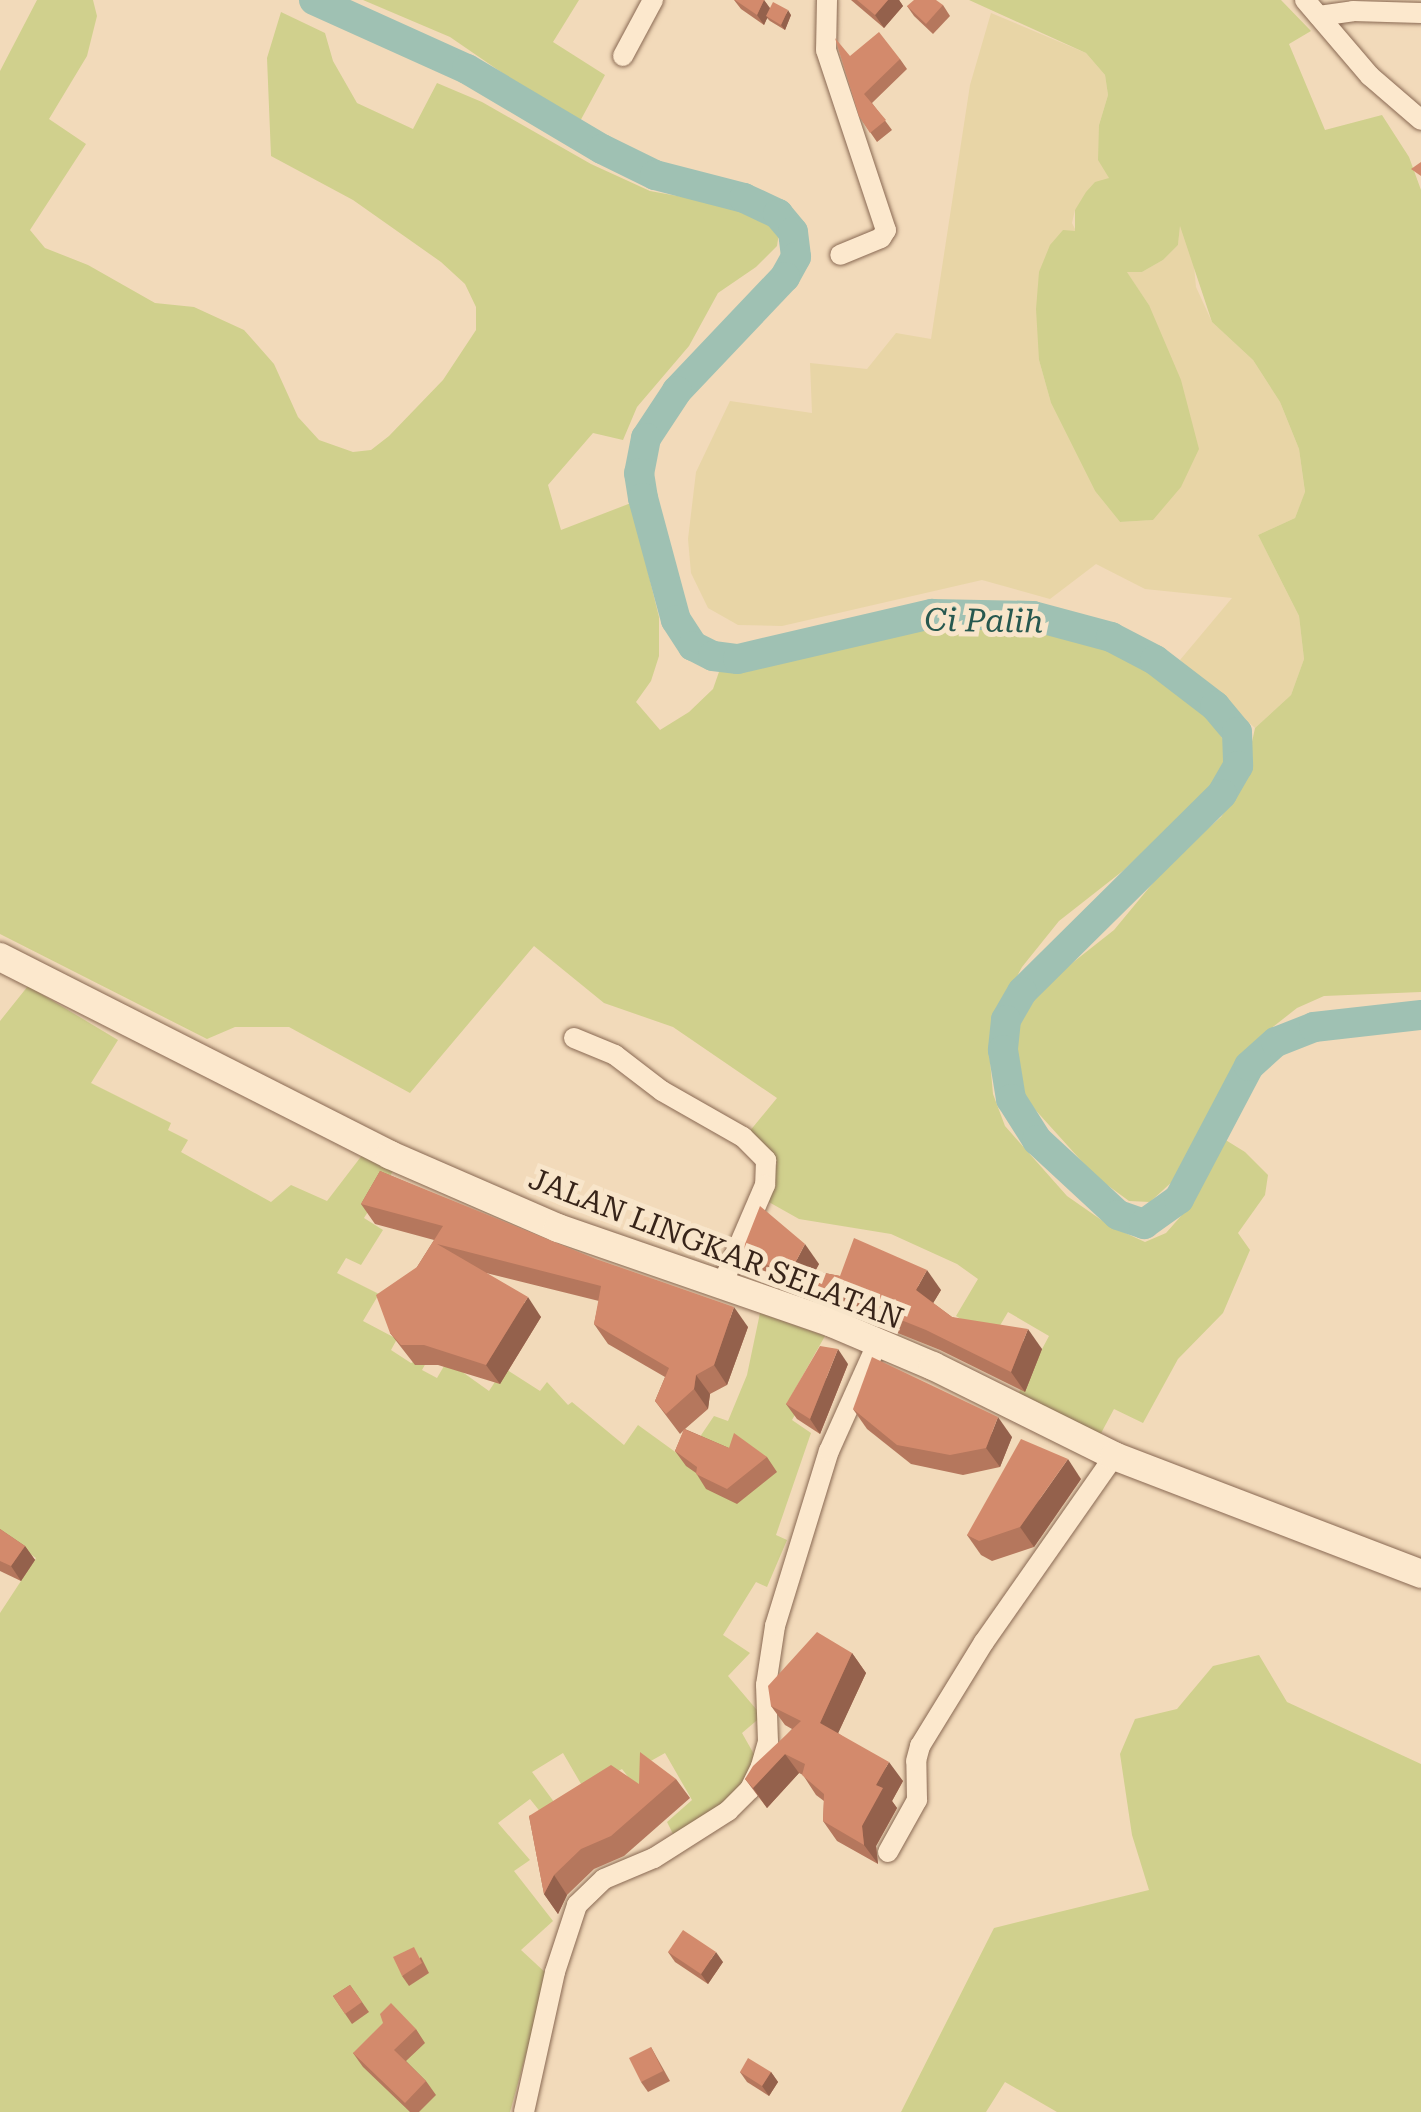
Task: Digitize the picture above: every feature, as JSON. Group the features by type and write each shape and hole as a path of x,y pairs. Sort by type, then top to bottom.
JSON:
{"street":[{"path":"622,56 653,0"},
{"path":"827,0 826,50 886,230 882,238 840,256"},
{"path":"1312,8 1421,13"},
{"path":"1312,8 1370,76 1421,120"},
{"name":"JALAN LINGKAR SELATAN","path":"0,957 390,1155 558,1228 878,1342 1114,1456 1421,1574"},
{"path":"574,1038 615,1055 662,1091 743,1137 766,1160 766,1185 722,1284"},
{"path":"524,2112 556,1972 577,1905 604,1879 654,1858 728,1811 750,1790 768,1742 766,1685 774,1626 828,1451 878,1342"},
{"path":"888,1852 918,1800 916,1761 920,1746 984,1642 1114,1456"}],"shaded area":[{"path":"991,13 1086,53 1105,75 1108,95 1099,125 1109,178 1075,210 1072,223 1076,231 1039,360 1051,403 1095,491 1120,522 1153,520 1149,305 1126,271 1142,272 1163,260 1178,245 1180,224 1193,255 1196,287 1212,322 1253,360 1280,402 1299,449 1305,493 1295,518 1258,535 1299,616 1304,659 1291,695 1255,728 1180,660 1232,598 1145,589 1096,564 1050,599 982,580 782,626 738,625 708,608 691,573 688,539 696,472 730,401 812,413 810,363 867,369 896,333 931,339 970,85"}],"green space":[{"path":"37,0 93,0 97,16 87,56 49,119 86,144 30,230 45,248 88,265 155,303 194,307 244,330 274,364 298,417 319,440 353,452 371,450 389,436 443,380 476,330 476,307 465,284 441,262 353,200 271,156 267,58 281,12 325,33 333,61 357,103 413,129 437,83 482,102 591,164 650,191 738,207 762,217 779,233 777,246 756,267 718,293 689,346 637,407 623,440 593,433 548,485 561,530 631,503 659,617 659,656 651,681 636,702 660,730 689,712 713,689 720,669 769,666 930,623 1039,627 1086,639 1128,655 1206,713 1224,741 1224,763 1215,783 1124,870 1059,921 1022,967 997,1014 989,1050 993,1094 1005,1126 1067,1196 1110,1226 1145,1242 1166,1233 1181,1216 1224,1139 1245,1152 1268,1175 1265,1195 1238,1233 1250,1250 1223,1313 1178,1359 1143,1423 1114,1409 1099,1437 1016,1398 1049,1336 1008,1312 992,1339 956,1316 978,1279 957,1264 891,1234 799,1219 767,1201 777,1163 749,1132 777,1098 673,1027 604,1003 534,946 410,1093 289,1027 235,1027 207,1039 0,934 0,71"},
{"path":"363,0 579,0 553,42 605,75 578,125 450,37"},
{"path":"969,0 1281,0 1311,31 1289,44 1325,130 1382,115 1409,157 1421,190 1421,992 1324,996 1297,1008 1255,1041 1235,1067 1174,1180 1150,1202 1129,1201 1095,1176 1021,1094 1011,1053 1015,1032 1025,1004 1114,930 1172,860 1221,817 1243,784 1255,728 1291,695 1304,659 1299,616 1258,535 1295,518 1305,492 1299,449 1280,402 1253,360 1212,322 1180,226 1178,245 1163,260 1142,272 1127,272 1149,305 1181,380 1199,449 1181,487 1153,520 1120,522 1095,491 1051,403 1039,360 1036,309 1039,272 1050,245 1063,230 1075,231 1075,210 1086,192 1095,182 1109,178 1098,160 1099,125 1108,95 1105,75 1086,53"},
{"path":"28,986 118,1040 91,1083 171,1123 168,1130 188,1140 181,1152 271,1202 291,1185 327,1201 363,1154 395,1168 364,1218 383,1230 361,1265 346,1258 337,1273 379,1294 363,1321 397,1339 391,1350 411,1363 431,1354 422,1370 437,1378 447,1361 489,1391 504,1368 540,1391 547,1382 568,1405 572,1402 624,1445 638,1425 685,1459 714,1416 728,1421 747,1375 760,1313 825,1336 790,1398 801,1404 792,1420 811,1433 776,1535 787,1540 767,1587 756,1582 723,1635 750,1653 728,1676 762,1716 742,1733 755,1756 744,1788 676,1840 667,1822 692,1800 665,1753 649,1762 639,1791 622,1769 584,1789 563,1753 532,1772 557,1806 542,1814 530,1799 498,1823 530,1860 514,1871 553,1921 521,1950 548,1975 510,2112 0,2112 0,1613 36,1558 0,1533 0,1021"},
{"path":"1259,1655 1287,1702 1421,1764 1421,2112 1057,2112 1005,2082 986,2112 901,2112 994,1928 1149,1890 1132,1835 1120,1754 1135,1719 1177,1709 1213,1666"}],"building":[{"path":"735,0 764,0 757,15"},
{"path":"857,0 888,0 875,15"},
{"path":"914,0 936,0 943,5 926,24 907,6"},
{"path":"773,2 788,10 781,25 766,16"},
{"path":"879,32 900,59 864,94 886,120 870,133 859,116 835,38 850,56"},
{"path":"1421,162 1421,176 1411,169"},
{"path":"380,1171 596,1259 734,1307 714,1365 696,1375 694,1389 666,1414 655,1401 669,1368 594,1324 601,1286 437,1244 528,1297 486,1365 424,1345 401,1345 390,1333 376,1295 417,1267 443,1226 361,1204"},
{"path":"760,1206 805,1244 793,1267 840,1276 854,1238 927,1270 916,1290 952,1317 1028,1329 1011,1372 926,1330 774,1269 743,1249"},
{"path":"820,1346 838,1349 810,1419 786,1404"},
{"path":"872,1357 998,1417 986,1448 950,1455 897,1445 853,1409"},
{"path":"684,1429 729,1448 734,1433 767,1457 727,1489 696,1474 697,1467 675,1451"},
{"path":"1021,1439 1068,1459 1020,1527 979,1541 967,1535"},
{"path":"0,1529 25,1546 11,1566 0,1561"},
{"path":"817,1632 852,1653 820,1723 889,1762 876,1785 883,1788 862,1826 864,1845 823,1821 824,1794 802,1775 805,1764 785,1754 753,1788 745,1779 753,1766 801,1721 771,1706 768,1686"},
{"path":"640,1752 676,1779 611,1836 581,1849 554,1875 544,1894 529,1816 611,1765 639,1784"},
{"path":"683,1930 716,1952 701,1974 668,1952"},
{"path":"414,1947 422,1963 402,1976 393,1957"},
{"path":"350,1985 362,2002 345,2014 333,1996"},
{"path":"391,2003 416,2029 394,2050 426,2081 405,2103 353,2053 383,2023 380,2014"},
{"path":"651,2047 663,2071 641,2082 629,2058"},
{"path":"748,2058 771,2072 762,2086 740,2072"}],"waterway":[{"name":"Ci Palih","path":"314,0 467,69 602,149 655,175 744,198 778,214 793,232 796,257 785,277 677,391 646,438 639,473 643,498 676,620 693,646 713,656 738,659 932,614 1033,616 1111,637 1155,660 1215,706 1237,732 1238,766 1222,794 1022,992 1006,1020 1003,1050 1011,1099 1037,1140 1118,1215 1144,1224 1179,1199 1249,1066 1276,1042 1314,1027 1421,1015"}]}
